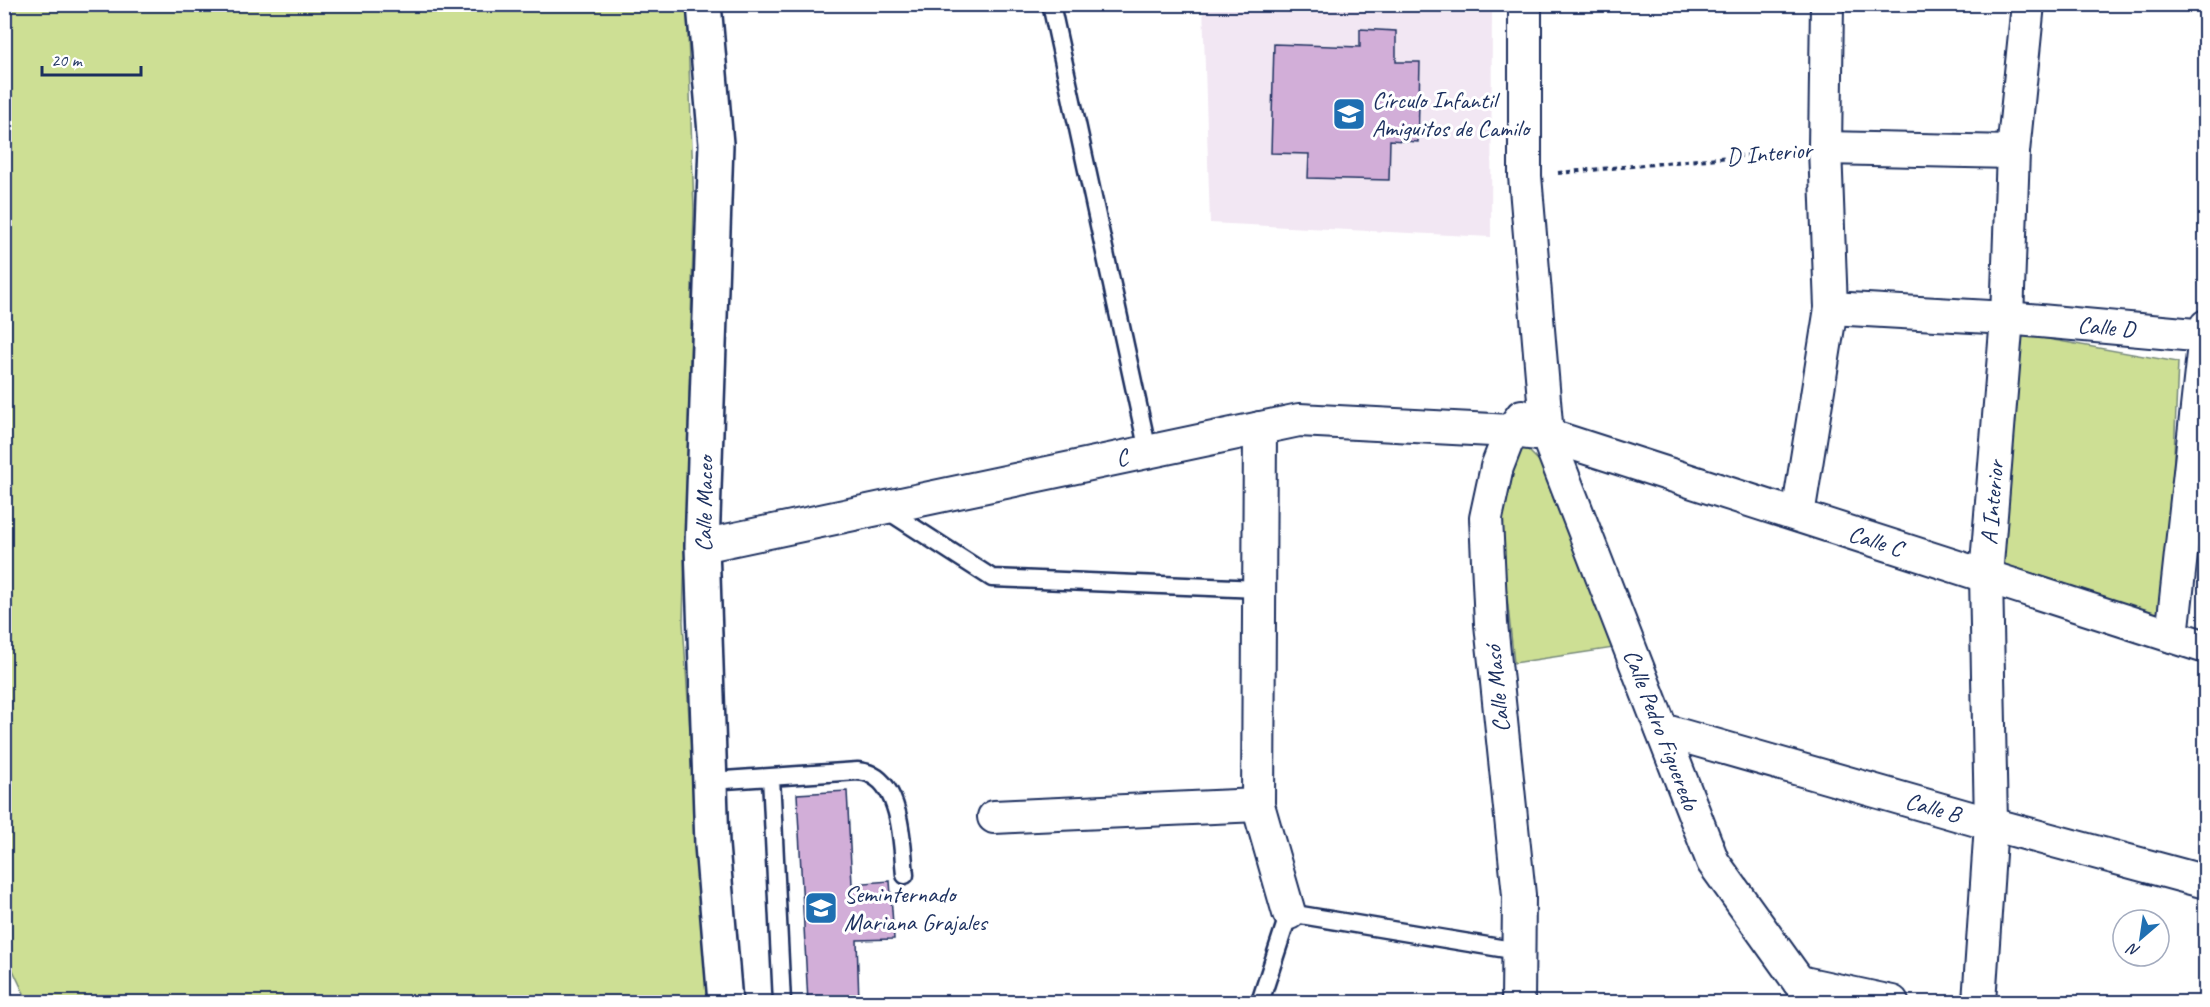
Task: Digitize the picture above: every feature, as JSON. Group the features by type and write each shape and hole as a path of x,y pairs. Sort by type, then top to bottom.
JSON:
{"street":[{"name":"Calle Maceo","path":"704,4 716,144 702,546 712,845 724,1002"},
{"path":"1525,4 1525,176 1547,435"},
{"path":"1798,515 1830,308 1825,148 1827,4"},
{"name":"A Interior","path":"1979,1002 1991,824 1986,576 2007,318 2013,152 2028,4"},
{"name":"D Interior","path":"1825,148 2013,152"},
{"name":"Calle D","path":"1830,308 2205,333"},
{"path":"2172,636 2205,333"},
{"name":"Calle Masó","path":"1518,1002 1519,896 1491,624 1486,518 1497,467 1510,431 1543,390"},
{"name":"C","path":"702,546 1299,420 1547,435"},
{"path":"1260,428 1258,805 1289,913"},
{"name":"Calle C","path":"1547,435 2205,647"},
{"name":"Calle Pedro Figueredo","path":"1547,435 1713,862 1809,992"},
{"name":"Calle B","path":"1662,730 1991,824 2205,882"},
{"path":"994,818 1258,805"},
{"path":"1809,992 1892,1002"}],"lane":[{"path":"1051,4 1148,451"},
{"path":"882,507 992,578 1259,589"},
{"path":"710,781 858,771 871,774 890,794 899,822 905,875"},
{"path":"771,777 782,1002"},
{"path":"1260,1002 1289,913 1518,951"}],"path":[{"name":"D Interior","path":"1525,176 1825,148"}],"shaded area":[{"name":"Círculo Infantil Amiguitos de Camilo","path":"1203,5 1492,5 1491,237 1210,223"}],"green space":[{"path":"4,5 687,5 694,210 683,622 707,1002 28,1002 4,951"},
{"path":"2013,333 2178,362 2167,617 1992,560"},
{"path":"1524,446 1548,470 1614,648 1514,663 1499,521 1505,480"}],"building":[{"path":"1360,29 1396,31 1396,62 1420,62 1418,142 1390,140 1389,180 1308,178 1309,154 1271,153 1274,44 1360,47"},
{"path":"847,791 852,884 890,881 894,939 857,940 859,1002 808,1002 797,794"}],"place":[{"name":"Círculo Infantil Amiguitos de Camilo","path":"1349,114"},
{"name":"Seminternado Mariana Grajales","path":"821,908"}]}
